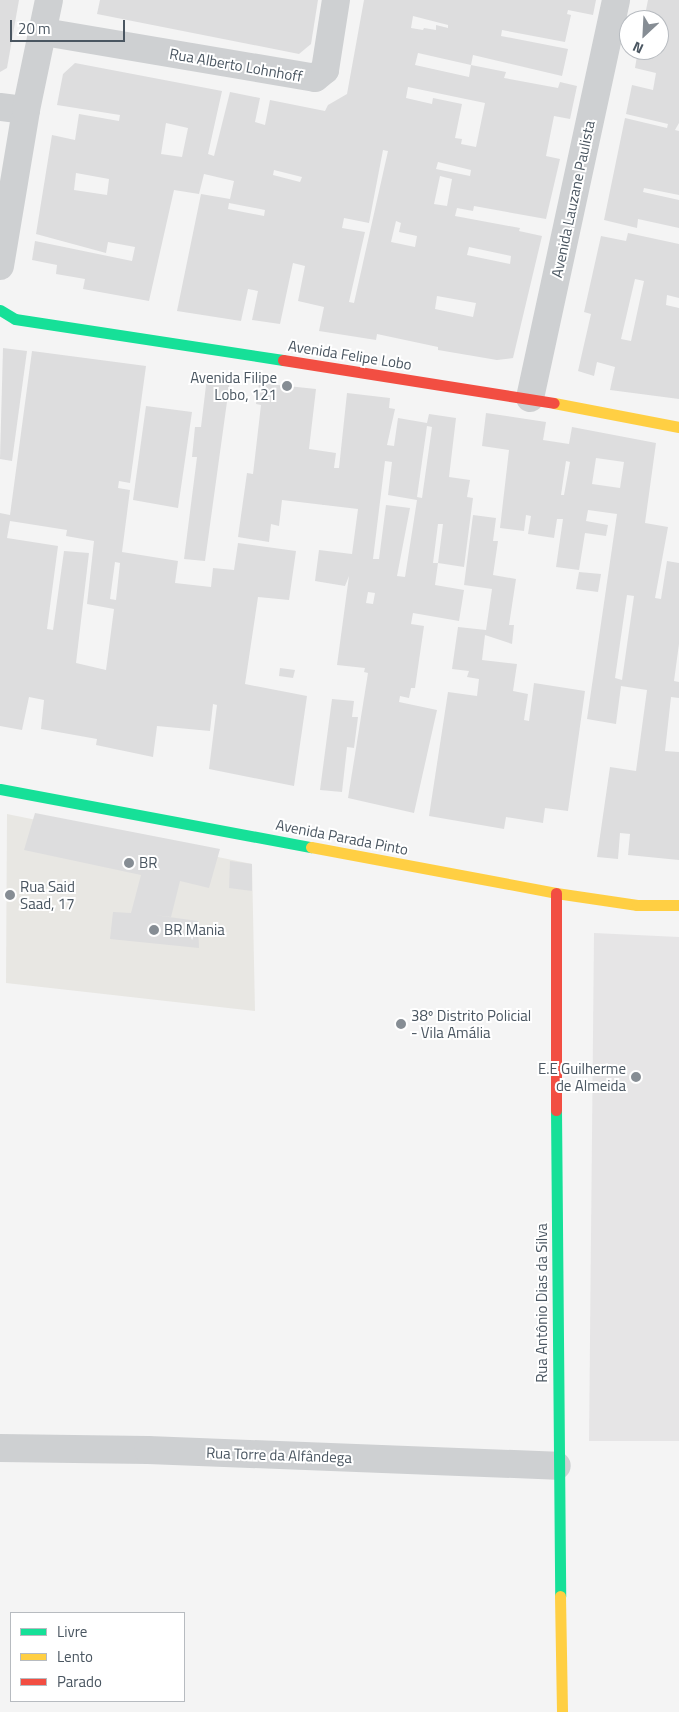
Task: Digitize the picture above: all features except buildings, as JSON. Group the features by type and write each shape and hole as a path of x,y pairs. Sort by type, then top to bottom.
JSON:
{"street":[{"path":"0,266 13,109 44,32 49,0"},
{"name":"Rua Alberto Lohnhoff","path":"44,32 315,78 325,70 336,0"},
{"name":"Avenida Lauzane Paulista","path":"530,398 616,0"},
{"name":"Avenida Felipe Lobo","path":"0,310 15,320 530,398 679,426"},
{"name":"Avenida Parada Pinto","path":"0,789 556,893 637,905 679,905"},
{"name":"Rua Antônio Dias da Silva","path":"556,893 557,1466 562,1712"},
{"name":"Rua Torre da Alfândega","path":"0,1448 148,1450 557,1466"}],"shaded area":[{"path":"7,814 252,864 255,1011 6,983"},
{"name":"E.E Guilherme de Almeida","path":"594,933 679,937 679,1441 589,1441"}],"traffic: fast":[{"path":"0,310 15,319 283,360"},
{"path":"0,789 311,847"},
{"path":"556,1110 560,1596"}],"traffic: slow":[{"path":"554,403 679,427"},
{"path":"311,847 556,893 637,905 679,905"},
{"path":"560,1596 562,1712"}],"traffic: jam":[{"path":"283,360 554,403"},
{"path":"556,893 556,1110"}],"place":[{"name":"Avenida Filipe Lobo, 121","path":"287,386"},
{"name":"BR","path":"129,863"},
{"name":"Rua Said Saad, 17","path":"10,895"},
{"name":"BR Mania","path":"154,930"},
{"name":"38º Distrito Policial - Vila Amália","path":"401,1024"},
{"name":"E.E Guilherme de Almeida","path":"636,1077"}]}
